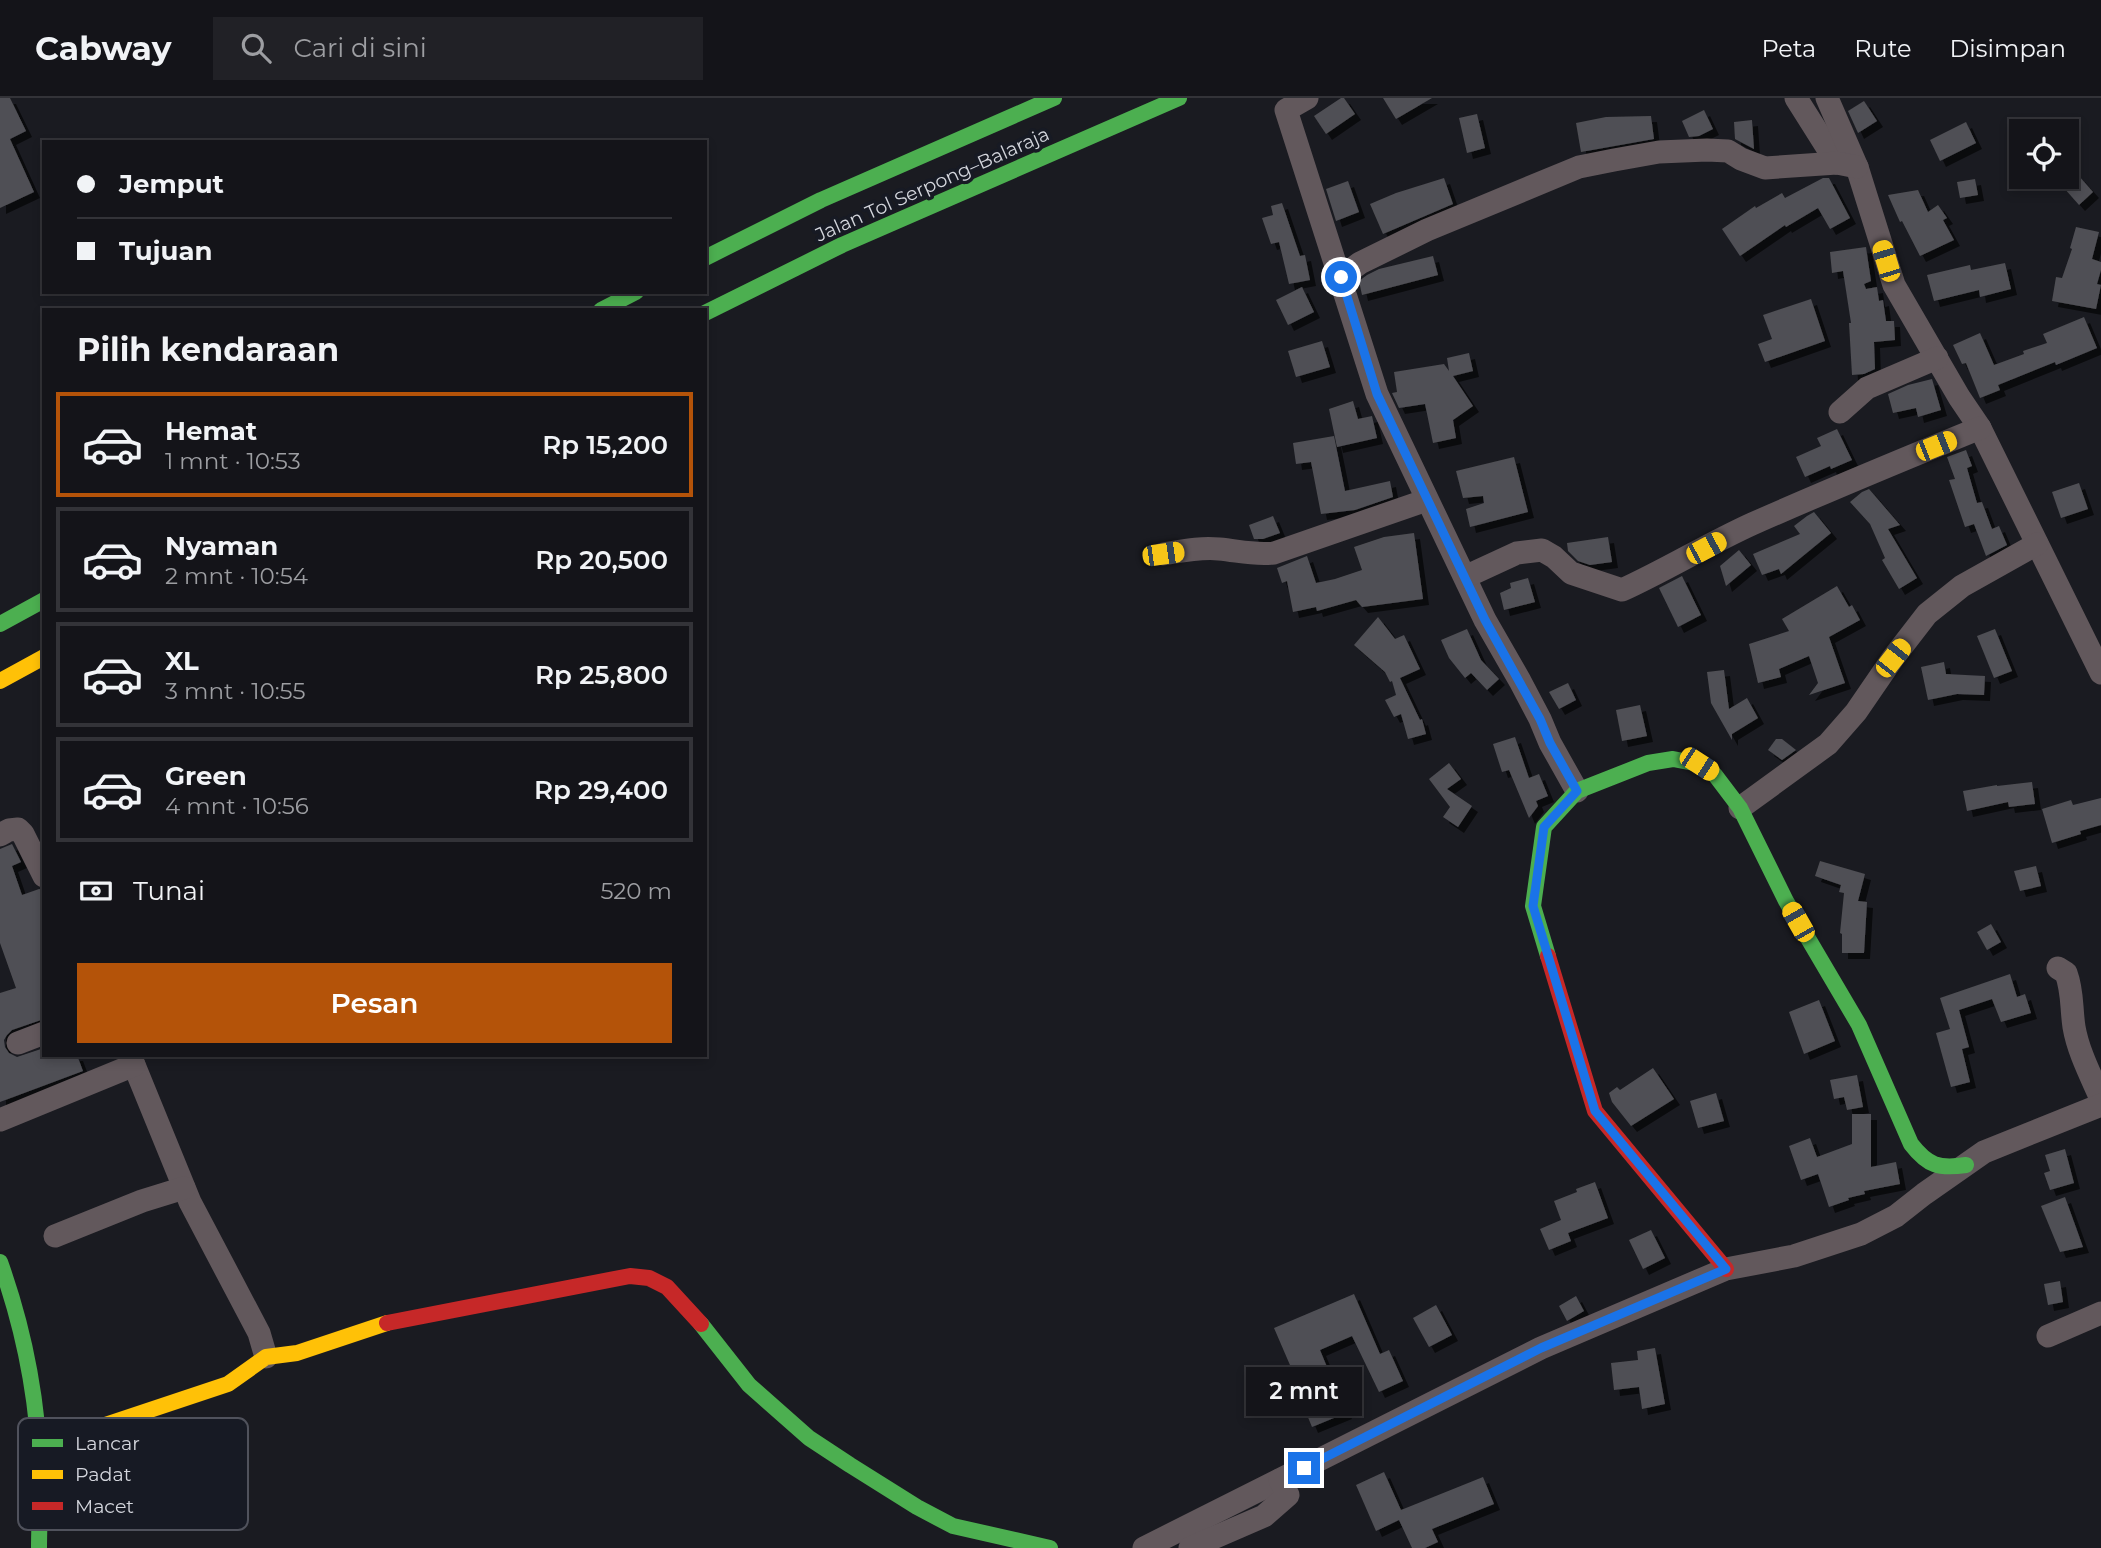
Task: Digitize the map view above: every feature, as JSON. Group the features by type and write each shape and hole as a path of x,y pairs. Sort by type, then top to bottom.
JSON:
{"main road":[{"name":"Jalan Tol Serpong–Balaraja","path":"707,257 821,200 1054,98"},
{"name":"Jalan Tol Serpong–Balaraja","path":"707,312 842,245 1179,98"},
{"path":"605,308 632,294"},
{"path":"0,624 42,601"},
{"path":"0,681 42,658"},
{"path":"1726,1269 1595,1111 1533,906 1544,827 1577,791 1647,763 1673,759 1699,764 1715,775 1740,808 1786,901 1858,1025 1911,1144 1921,1157 1937,1167 1966,1165"},
{"path":"0,1262 11,1291 35,1418"},
{"path":"126,1418 228,1384 266,1356 297,1353 381,1324 630,1276 649,1278 667,1287 697,1319 749,1385 809,1438 917,1507 953,1526 1051,1548"},
{"path":"39,1530 39,1548"}],"street":[{"path":"1307,98 1286,110 1377,394 1485,620 1577,791"},
{"path":"1796,98 1847,165"},
{"path":"1827,98 1847,165 1894,285 1980,428 2101,674"},
{"path":"1341,277 1396,244 1579,167 1659,152 1707,150 1728,152 1765,168 1847,165"},
{"path":"1840,412 1867,388 1937,358"},
{"path":"1465,577 1517,553 1542,550 1571,573 1622,590 1749,526 1980,428"},
{"path":"1163,554 1208,549 1254,555 1274,553 1427,500"},
{"path":"1740,808 1828,744 1856,712 1927,614 1962,586 2037,544"},
{"path":"0,835 18,829 42,872"},
{"path":"2058,968 2066,973 2072,991 2074,1029 2101,1099"},
{"path":"18,1043 42,1034"},
{"path":"0,1120 132,1060 184,1188 259,1333 266,1356"},
{"path":"1144,1548 1541,1348 1726,1269 1794,1256 1861,1234 1896,1216 1990,1149 2101,1105"},
{"path":"55,1236 142,1201 184,1188"},
{"path":"2048,1336 2101,1313"},
{"path":"1190,1548 1264,1516 1288,1495 1280,1480"}],"building":[{"path":"0,98 10,98 26,131 10,139 34,192 0,208"},
{"path":"1344,98 1355,114 1326,134 1314,116"},
{"path":"1383,98 1432,98 1396,119"},
{"path":"1864,101 1877,121 1858,133 1848,111"},
{"path":"1704,110 1713,129 1699,136 1689,137 1682,121"},
{"path":"1477,114 1485,148 1467,153 1459,118"},
{"path":"1651,116 1654,139 1581,152 1576,123 1606,117"},
{"path":"1752,120 1754,149 1735,139 1734,122"},
{"path":"1966,122 1976,143 1940,161 1930,140"},
{"path":"2079,176 2093,192 2079,205 2065,189 2079,189"},
{"path":"1444,178 1453,204 1383,234 1370,204"},
{"path":"1823,178 1829,178 1850,218 1830,229 1818,208 1786,227 1785,225 1740,256 1722,229 1755,206 1756,208 1782,193 1785,198"},
{"path":"1975,179 1978,195 1960,198 1957,182"},
{"path":"1348,181 1359,212 1336,221 1326,189"},
{"path":"1918,190 1928,212 1938,205 1947,218 1943,220 1954,240 1920,256 1888,195"},
{"path":"1282,203 1300,256 1305,255 1310,280 1289,284 1279,242 1271,244 1262,218 1273,215 1271,206"},
{"path":"2076,227 2099,232 2092,259 2101,262 2097,284 2101,285 2096,309 2052,301 2056,277 2062,278"},
{"path":"1866,247 1871,281 1864,284 1866,289 1877,287 1879,301 1883,300 1886,321 1894,321 1895,340 1874,342 1875,369 1852,375 1851,323 1843,271 1832,273 1830,252"},
{"path":"1433,256 1438,275 1362,295 1359,281 1367,275 1379,269"},
{"path":"2005,263 2011,289 1980,297 1979,290 1934,301 1927,275 1970,265 1971,270"},
{"path":"1302,287 1314,312 1288,325 1276,300"},
{"path":"1811,299 1825,341 1765,362 1758,344 1772,339 1763,315"},
{"path":"2084,317 2097,348 1998,385 2000,390 1980,398 1966,363 1962,364 1953,345 1980,333 1994,365 2047,343 2043,334"},
{"path":"1322,341 1330,367 1296,377 1288,351"},
{"path":"1469,353 1473,371 1453,376 1473,406 1453,420 1456,438 1433,443 1425,404 1399,408 1392,393 1397,392 1394,372 1444,364 1449,371 1447,358"},
{"path":"1932,379 1941,410 1918,417 1916,408 1893,413 1888,394"},
{"path":"1353,401 1358,419 1372,416 1377,438 1337,447 1329,409"},
{"path":"1837,429 1852,460 1805,477 1796,457 1821,446 1817,438"},
{"path":"1334,436 1345,491 1390,481 1393,497 1355,510 1321,514 1311,462 1296,464 1293,443"},
{"path":"1966,450 1972,466 1967,468 1977,503 1982,502 1992,529 1999,526 2007,545 1986,556 1974,524 1965,527 1949,480 1955,479 1947,457"},
{"path":"1514,457 1528,512 1470,527 1466,509 1484,503 1483,496 1463,498 1456,471"},
{"path":"2079,483 2088,509 2061,518 2052,492"},
{"path":"1869,489 1900,525 1888,529 1917,578 1899,589 1882,560 1885,558 1870,524 1850,502"},
{"path":"1814,512 1831,533 1781,574 1779,569 1762,575 1753,554 1800,534 1794,526"},
{"path":"1273,516 1280,533 1254,539 1249,525"},
{"path":"1414,533 1423,599 1362,607 1356,600 1317,611 1316,607 1293,612 1287,581 1282,583 1277,568 1307,556 1316,583 1335,579 1362,570 1354,547 1384,537"},
{"path":"1608,537 1612,562 1590,565 1578,561 1568,551 1567,543"},
{"path":"1739,550 1751,565 1726,586 1720,566"},
{"path":"1682,576 1701,615 1678,627 1659,588"},
{"path":"1528,578 1535,602 1504,610 1500,593 1511,588 1510,583"},
{"path":"1837,586 1860,620 1829,637 1845,683 1809,695 1818,683 1809,656 1779,669 1781,677 1758,683 1749,644 1789,631 1782,619"},
{"path":"1378,617 1395,639 1404,635 1420,669 1400,678 1420,720 1422,719 1426,734 1408,739 1401,714 1394,717 1385,700 1396,695 1392,681 1390,682 1385,672 1354,645"},
{"path":"1467,629 1481,660 1499,679 1487,690 1471,673 1465,678 1449,658 1441,640"},
{"path":"1995,629 2012,671 1994,678 1977,636"},
{"path":"1944,662 1946,674 1985,676 1984,695 1957,694 1928,700 1921,667"},
{"path":"1724,670 1729,709 1747,698 1758,718 1732,734 1732,740 1711,703 1707,672"},
{"path":"1568,683 1576,700 1559,709 1549,692"},
{"path":"1640,705 1647,736 1622,741 1616,710"},
{"path":"1515,737 1529,778 1539,774 1548,796 1536,801 1538,806 1529,818 1509,770 1502,772 1493,744"},
{"path":"1776,739 1782,739 1796,750 1782,760 1768,750"},
{"path":"1449,763 1461,779 1447,789 1472,806 1458,827 1443,817 1450,807 1429,779"},
{"path":"2032,782 2035,804 2009,807 2008,802 1967,811 1963,791"},
{"path":"2101,798 2101,825 2052,843 2042,809 2071,800 2073,805"},
{"path":"12,844 21,862 12,866 22,895 42,890 42,1020 12,1030 4,1040 5,1047 17,1057 42,1049 42,1057 78,1057 83,1071 0,1102 0,993 16,988 0,943 0,849"},
{"path":"1820,861 1865,874 1858,901 1867,902 1864,953 1842,953 1840,933 1844,893 1839,892 1841,885 1815,876"},
{"path":"2036,866 2041,886 2020,891 2014,871"},
{"path":"1991,924 2001,942 1987,950 1977,932"},
{"path":"2010,974 2017,997 2025,994 2031,1013 2001,1022 1992,999 1959,1010 1969,1047 1962,1049 1970,1082 1951,1087 1936,1033 1950,1029 1940,998"},
{"path":"1819,1000 1835,1041 1804,1054 1789,1012"},
{"path":"1653,1068 1674,1099 1631,1126 1612,1102 1609,1093 1617,1087 1620,1090"},
{"path":"1857,1075 1863,1107 1847,1110 1844,1097 1834,1099 1830,1080"},
{"path":"1716,1093 1724,1121 1698,1128 1690,1101"},
{"path":"1852,1114 1871,1114 1871,1167 1896,1162 1900,1184 1864,1191 1865,1194 1829,1207 1818,1174 1801,1180 1789,1146 1810,1138 1817,1157 1852,1144"},
{"path":"2065,1149 2074,1183 2050,1190 2044,1173 2050,1171 2045,1155"},
{"path":"1595,1182 1608,1218 1568,1233 1571,1241 1549,1250 1540,1229 1561,1220 1554,1201"},
{"path":"2065,1197 2083,1247 2060,1252 2041,1206"},
{"path":"1651,1230 1665,1258 1643,1269 1629,1240"},
{"path":"2060,1281 2063,1302 2048,1305 2044,1284"},
{"path":"1354,1294 1380,1354 1389,1350 1403,1381 1379,1392 1352,1336 1320,1350 1346,1413 1312,1427 1293,1381 1296,1379 1274,1328"},
{"path":"1576,1296 1584,1311 1567,1321 1559,1306"},
{"path":"1436,1305 1452,1335 1429,1347 1413,1318"},
{"path":"1655,1348 1665,1404 1642,1409 1639,1387 1614,1390 1611,1363 1638,1360 1637,1351"},
{"path":"1384,1472 1401,1510 1483,1477 1494,1504 1432,1529 1438,1542 1425,1548 1412,1548 1399,1520 1376,1531 1356,1485"}],"traffic: fast":[{"path":"707,257 821,200 1054,98"},
{"path":"707,312 842,245 1179,98"},
{"path":"605,308 632,294"},
{"path":"0,624 42,601"},
{"path":"1548,956 1533,906 1544,827 1577,791 1648,763 1673,759 1699,764 1715,775 1740,808 1786,901 1859,1025 1911,1144 1923,1157 1935,1164 1966,1165"},
{"path":"0,1262 23,1339 36,1418"},
{"path":"701,1324 749,1385 809,1438 850,1465 953,1526 1050,1548"},
{"path":"39,1530 39,1548"}],"traffic: slow":[{"path":"0,681 42,658"},
{"path":"126,1418 228,1384 266,1357 297,1353 387,1323"}],"traffic: jam":[{"path":"1548,956 1595,1111 1726,1269"},
{"path":"387,1323 630,1276 649,1278 667,1287 701,1324"}],"route":[{"path":"1304,1468 1541,1348 1726,1269 1595,1111 1533,906 1544,827 1577,791 1485,620 1377,394 1341,277"}]}
